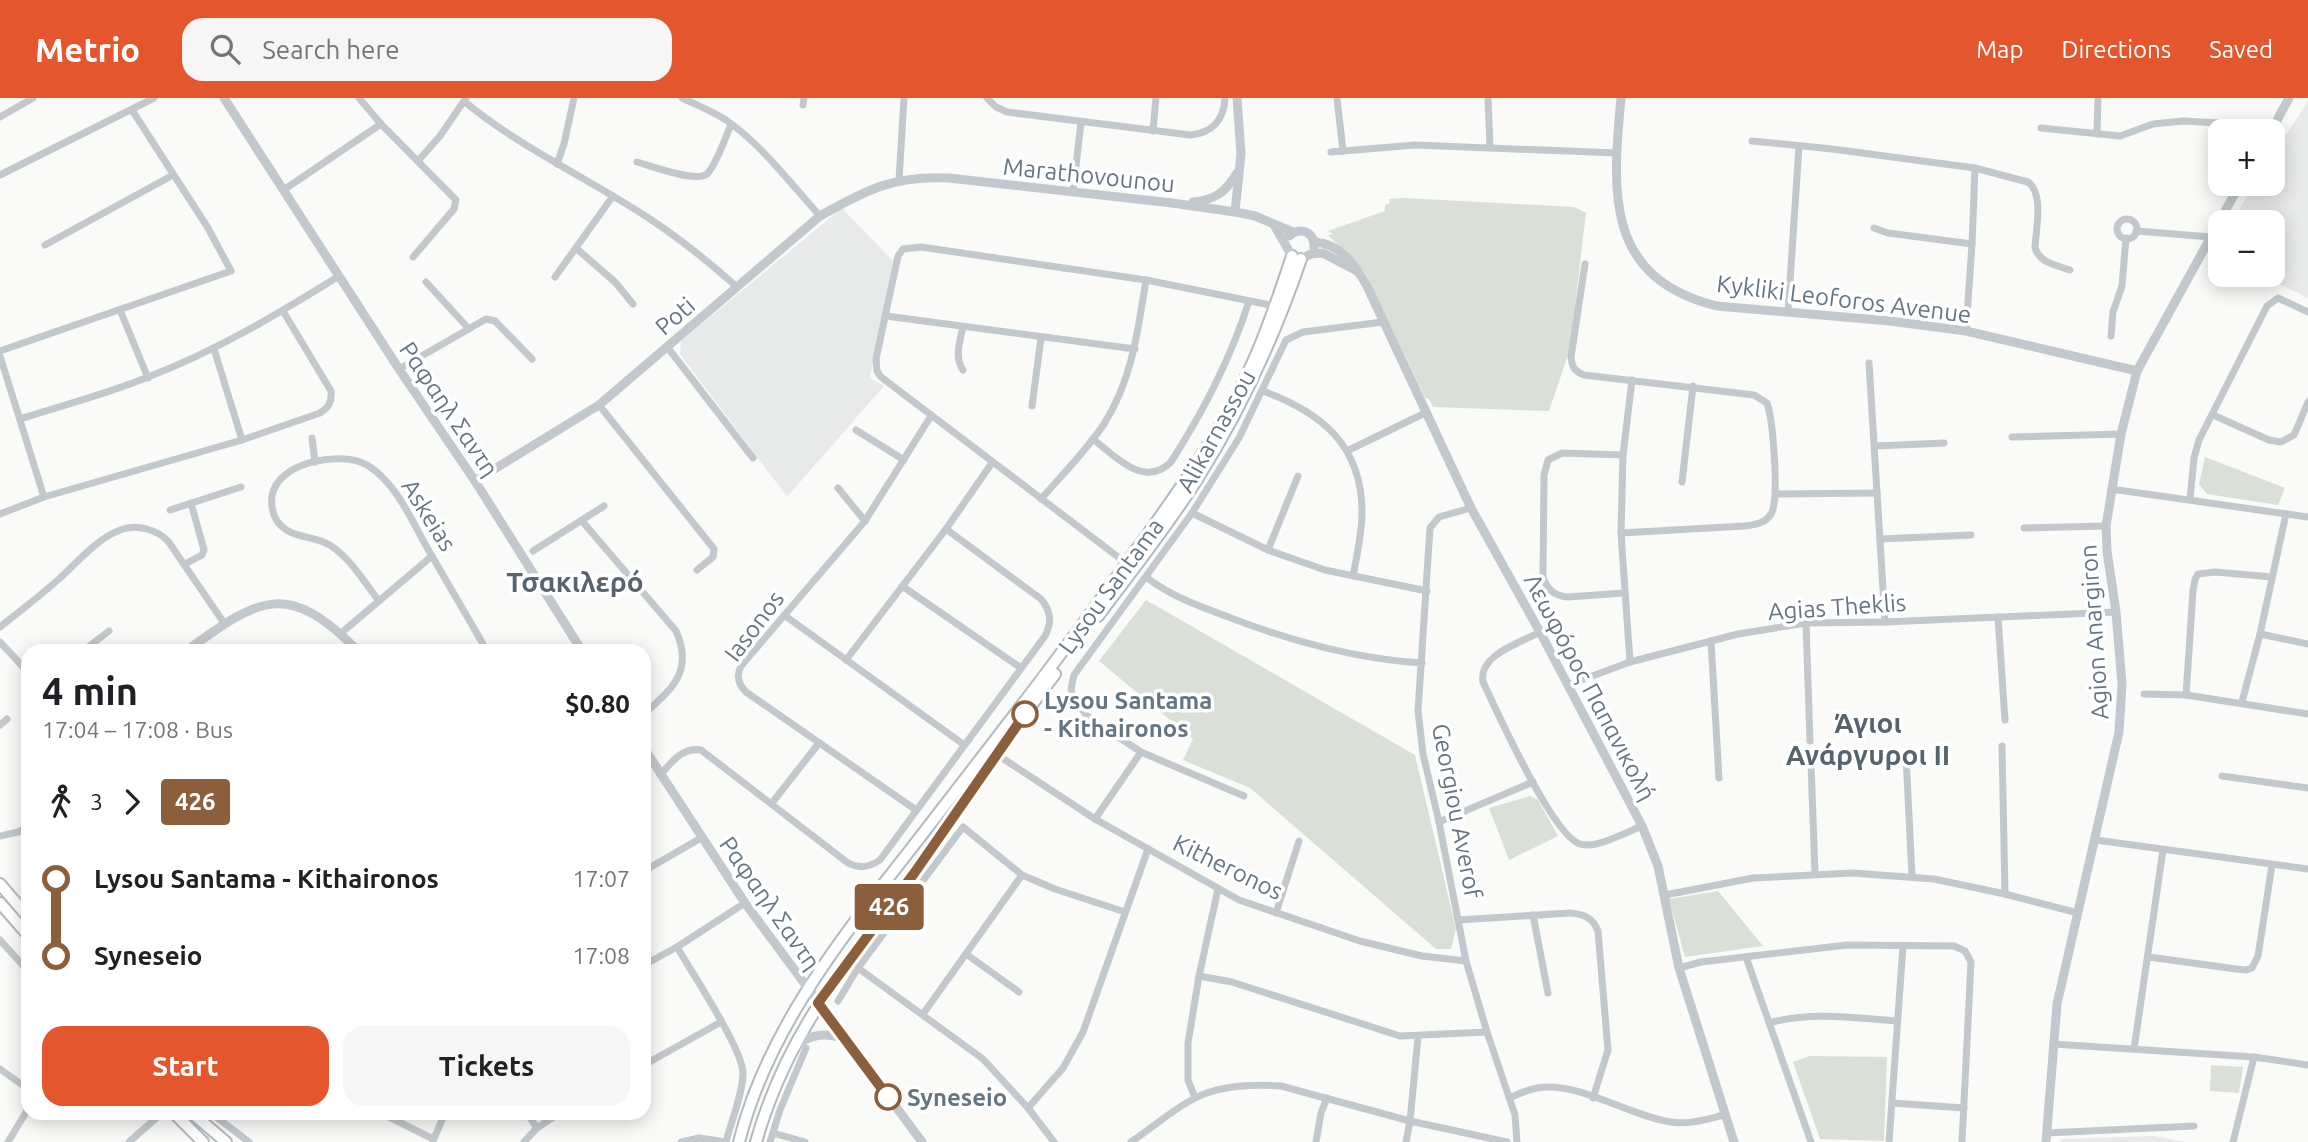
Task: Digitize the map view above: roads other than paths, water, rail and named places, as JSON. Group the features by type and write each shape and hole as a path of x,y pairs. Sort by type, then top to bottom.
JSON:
{"main road":[{"name":"Lysou Santama","path":"1130,566 1202,457 1256,356 1275,306 1302,256"},
{"name":"Lysou Santama","path":"739,1142 751,1099 767,1060 807,989 1195,483 1228,429 1264,359 1302,256"},
{"name":"Lysou Santama","path":"756,1142 774,1086 818,1003 915,872 992,751"},
{"path":"0,884 21,909"},
{"path":"0,903 21,927"},
{"path":"181,1120 203,1142"},
{"path":"200,1120 226,1142"}],"street":[{"path":"0,117 33,98"},
{"path":"0,163 2,174 154,98"},
{"name":"Ραφαηλ Σαντη","path":"225,98 399,369 475,481 575,644"},
{"path":"359,98 456,200 454,209 413,257"},
{"path":"557,164 574,98"},
{"path":"682,98 731,124 820,216"},
{"path":"899,180 904,98"},
{"path":"987,98 996,107 1007,112 1190,135 1212,128 1221,118 1225,98"},
{"path":"1153,131 1156,98"},
{"path":"1235,212 1241,154 1237,98"},
{"path":"1336,98 1343,151"},
{"path":"1488,98 1490,147"},
{"name":"Kykliki Leoforos Avenue","path":"1621,98 1616,153 1623,227 1632,249 1646,269 1666,286 1690,299 1717,306 1890,321 1966,331 2137,371"},
{"path":"2097,134 2098,98"},
{"path":"2277,119 2289,98"},
{"path":"418,161 433,146 466,100 505,132 666,230 737,287"},
{"path":"0,351 231,271 208,228 132,110"},
{"path":"2040,128 2120,136 2153,124 2183,121 2208,123"},
{"path":"1073,192 1081,122"},
{"path":"285,189 381,124"},
{"path":"637,162 691,177 701,177 709,171 731,124"},
{"path":"1752,141 1975,168 2019,179 2033,186 2037,194 2036,253 2045,261 2070,270"},
{"path":"1331,152 1415,145 1616,153"},
{"path":"1788,312 1799,146"},
{"path":"1966,331 1975,168"},
{"path":"1172,203 1215,198 1229,186 1239,169"},
{"path":"45,244 173,175"},
{"name":"Marathovounou","path":"899,180 949,178 1172,203 1255,216 1293,232"},
{"name":"Poti","path":"475,481 599,405 820,216 860,194 899,180"},
{"path":"555,277 613,196"},
{"path":"2127,219 2134,222 2136,231 2133,237 2126,239 2117,231 2121,221 2127,219"},
{"path":"1273,224 1287,248 1302,256 1327,254 1357,271"},
{"path":"1874,228 1888,233 1972,244"},
{"path":"2136,231 2208,237"},
{"path":"1286,244 1293,232 1307,232 1315,243 1302,256"},
{"path":"2111,336 2113,312 2122,286 2126,239"},
{"name":"Λεωφόρος Παπανικολή","path":"1315,243 1338,249 1350,259 1367,286 1471,508 1642,826 1658,866 1679,968 1734,1142"},
{"name":"Agion Anargiron","path":"2046,1138 2057,1004 2119,732 2122,684 2106,526 2111,489 2137,371 2208,243"},
{"path":"1130,566 883,380 876,366 898,256 908,247 921,247 1146,280 1275,306"},
{"path":"577,248 615,282 633,304"},
{"path":"1584,264 1572,365 1574,369 1584,375 1754,395 1767,402 1771,416 1776,494 1772,513 1759,524 1621,533"},
{"path":"20,419 148,378 214,349 339,276"},
{"path":"1041,499 1093,439 1119,394 1135,349 1146,280"},
{"path":"426,282 469,328"},
{"path":"2190,499 2194,458 2199,440 2267,306 2278,298 2308,312"},
{"path":"1093,439 1135,470 1152,473 1165,468 1207,401 1237,336 1249,301"},
{"path":"120,310 148,378"},
{"path":"0,514 44,497 242,440 320,413 331,403 331,391 283,311"},
{"path":"886,316 1135,349"},
{"path":"399,369 486,319 495,321 533,359"},
{"name":"Alikarnassou","path":"1244,796 1142,752 1087,716 1077,706 1071,689 1076,669 1192,513 1239,438 1283,344 1294,334 1383,322"},
{"path":"963,327 958,354 963,370"},
{"path":"1032,406 1041,338"},
{"path":"668,348 753,458"},
{"path":"214,349 242,440"},
{"path":"0,356 44,497"},
{"path":"1869,363 1885,622"},
{"path":"1630,662 1621,533 1623,455 1632,380"},
{"path":"1682,482 1693,386"},
{"path":"1263,391 1305,409 1325,425 1347,450 1356,473 1362,509 1353,576"},
{"path":"2213,415 2269,440 2281,442 2294,435 2308,402"},
{"path":"599,405 714,549 713,557 697,570"},
{"path":"1347,450 1425,413"},
{"name":"Iasonos","path":"916,810 746,692 739,683 738,674 741,666 865,521 931,416"},
{"path":"856,430 904,460"},
{"path":"2012,437 2121,434"},
{"path":"312,438 316,462"},
{"path":"1876,446 1944,443"},
{"path":"1623,455 1562,453 1548,460 1544,475 1543,576 1547,586 1559,596 1624,593"},
{"name":"Askeias","path":"379,600 333,547 316,538 294,535 284,529 272,512 271,502 276,482 284,474 316,462 350,459 365,464 378,473 400,501 483,644"},
{"path":"846,660 946,529 992,463"},
{"path":"1268,550 1298,476"},
{"path":"170,510 241,487"},
{"path":"838,488 865,521"},
{"path":"2111,489 2308,517"},
{"path":"1776,494 1877,493"},
{"path":"185,564 202,555 204,550 191,503"},
{"path":"533,551 604,506"},
{"name":"Georgiou Averof","path":"1471,508 1439,517 1432,523 1429,533 1418,711 1423,754 1466,961 1515,1115 1517,1142"},
{"path":"1192,513 1268,550 1325,570 1427,591"},
{"path":"2242,702 2286,514"},
{"path":"582,521 673,628 682,645 682,668 672,689 651,708"},
{"path":"2024,528 2106,526"},
{"path":"0,627 106,537 125,528 144,528 161,534 185,564 224,623"},
{"path":"660,775 680,754 697,749 705,752 848,863 866,866 883,856 1048,629 1050,615 1041,599 946,529"},
{"path":"1880,539 1971,535"},
{"path":"341,634 432,556"},
{"path":"2186,695 2193,591 2198,574 2215,572 2272,578"},
{"path":"1146,577 1157,586 1188,602 1291,640 1358,655 1422,663"},
{"path":"902,586 1021,668"},
{"path":"196,644 224,623 262,606 286,603 308,611 351,644"},
{"name":"Agias Theklis","path":"1568,685 1630,662 1738,634 1806,623 2116,612"},
{"path":"784,615 963,744"},
{"path":"1998,617 2005,720"},
{"path":"1806,623 1810,741"},
{"path":"92,644 108,631"},
{"path":"1540,632 1493,656 1485,665 1482,676 1533,782 1564,833 1577,843 1596,844 1642,826"},
{"path":"2260,634 2308,644"},
{"path":"1711,641 1719,778"},
{"path":"0,642 21,664"},
{"path":"2144,694 2186,695 2308,714"},
{"path":"772,803 818,743"},
{"path":"2001,746 2006,894"},
{"name":"Kitheronos","path":"992,751 1095,820 1240,900 1360,941 1422,956 1466,961"},
{"path":"1095,820 1142,752"},
{"path":"1906,756 1912,876"},
{"name":"Ραφαηλ Σαντη","path":"651,760 745,903 922,1142"},
{"path":"1811,764 1815,873"},
{"path":"2222,776 2308,788"},
{"path":"1439,822 1533,782"},
{"path":"838,1001 858,968 963,827 1023,874 1055,889 1125,912"},
{"path":"0,836 21,830"},
{"path":"651,868 701,838"},
{"path":"2096,840 2308,869"},
{"path":"1276,913 1299,841"},
{"path":"1028,1108 1048,1087 1074,1050 1147,849"},
{"path":"2134,1049 2163,850"},
{"path":"2148,957 2236,970 2252,968 2258,957 2272,865"},
{"path":"1665,895 1753,878 1852,873 1912,876 2006,894 2078,913"},
{"path":"923,1014 1023,874"},
{"path":"1195,1098 1188,1080 1186,1063 1189,1032 1218,889"},
{"path":"13,900 21,902"},
{"path":"651,961 745,903"},
{"path":"1458,920 1579,914 1588,917 1595,924 1598,931 1608,1050 1593,1098"},
{"path":"1533,915 1548,993"},
{"path":"0,940 21,963"},
{"path":"1679,968 1701,962 1847,945 1955,946 1965,951 1971,962 1962,1142"},
{"path":"1889,1142 1903,946"},
{"path":"677,947 721,1022 742,1066 742,1082 726,1142 699,1138 681,1142"},
{"path":"966,954 1019,992"},
{"path":"1746,957 1811,1142"},
{"path":"858,968 983,1059 1028,1108 1054,1142"},
{"path":"1199,976 1232,982 1400,1037 1487,1032"},
{"path":"1769,1023 1815,1015 1898,1021"},
{"path":"651,1061 721,1022"},
{"path":"791,1051 801,1041 813,1036 830,1035 845,1039"},
{"path":"1406,1142 1418,1037"},
{"path":"2053,1044 2254,1058 2308,1065"},
{"path":"770,1142 787,1090 806,1048"},
{"path":"2233,1142 2254,1058"},
{"path":"0,1069 21,1084"},
{"path":"1131,1142 1195,1098 1241,1085 1281,1086 1410,1121 1507,1142"},
{"path":"1509,1098 1546,1087 1564,1089 1670,1122 1687,1123 1724,1115"},
{"path":"1316,1142 1321,1112 1327,1098"},
{"path":"1892,1103 1964,1108"},
{"path":"8,1142 21,1120"},
{"path":"129,1142 154,1120"},
{"path":"220,1120 249,1142"},
{"path":"394,1120 433,1141 442,1120"},
{"path":"532,1120 537,1128"},
{"path":"524,1142 549,1120"},
{"path":"2046,1138 2194,1126"},
{"path":"773,1133 804,1142"}],"place":[{"name":"Lysou Santama - Kithaironos","path":"1025,714"},
{"name":"Syneseio","path":"888,1097"}],"district":[{"name":"Τσακιλερό","path":"575,581"},
{"name":"Άγιοι Ανάργυροι ΙΙ","path":"1868,738"}]}
